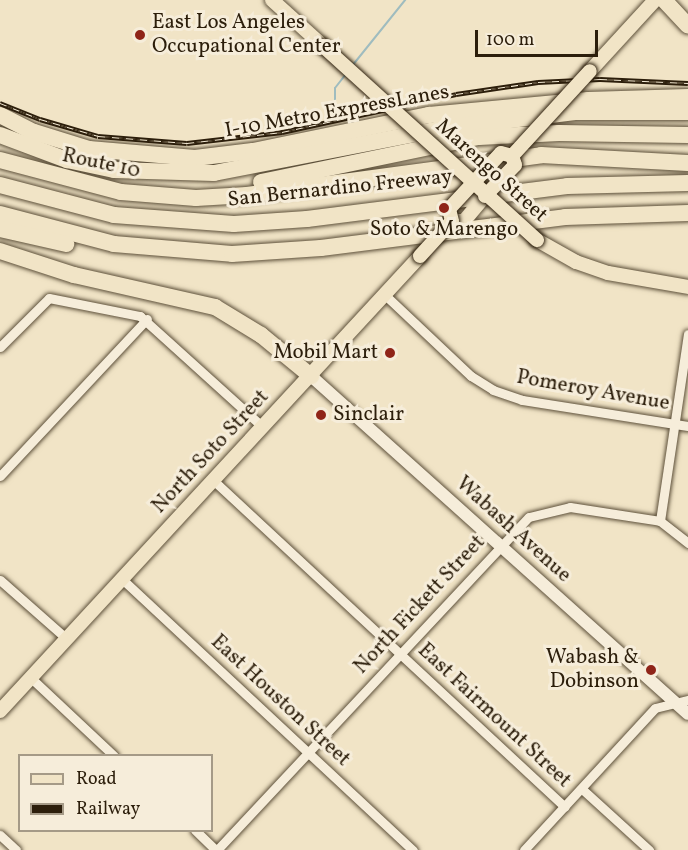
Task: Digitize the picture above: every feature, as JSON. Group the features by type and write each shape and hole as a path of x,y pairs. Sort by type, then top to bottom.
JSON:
{"highway":[{"path":"664,0 688,26"},
{"path":"676,0 688,10"},
{"name":"I-10 Metro ExpressLanes","path":"0,115 34,132 89,149 195,158 253,152 429,115 598,99 688,97"},
{"name":"I-10 Metro ExpressLanes","path":"0,135 67,160 114,170 214,173 445,128 575,112 688,112"},
{"path":"196,198 479,137 559,133 688,135"},
{"path":"196,198 247,195 541,155 688,163"},
{"name":"Route 10","path":"0,160 121,192 196,198"},
{"name":"San Bernardino Freeway","path":"0,184 114,215 234,224 306,219 567,186 688,183"},
{"path":"0,230 102,249 198,254 312,249 565,217 688,213"},
{"path":"0,214 92,240 198,254"},
{"path":"0,251 74,275 215,307 261,334 311,376"}],"main road":[{"name":"Marengo Street","path":"273,0 485,196 537,240 576,262 608,273 688,287"},
{"name":"North Soto Street","path":"512,156 655,0"},
{"name":"North Soto Street","path":"452,221 449,209 472,184 501,153 512,156"},
{"name":"North Soto Street","path":"0,711 452,221 464,221 515,165 512,156"}],"street":[{"name":"Pomeroy Avenue","path":"385,295 471,376 493,390 522,400 688,426"},
{"path":"0,347 49,298 147,320 263,427"},
{"path":"0,476 147,320"},
{"path":"688,334 660,521 688,543"},
{"name":"Wabash Avenue","path":"311,376 688,714"},
{"name":"East Fairmount Street","path":"213,480 565,807"},
{"name":"North Fickett Street","path":"217,850 399,653 529,517 552,509 570,507 660,521"},
{"name":"East Houston Street","path":"122,579 413,850"},
{"path":"0,580 67,639"},
{"path":"31,678 112,754"},
{"path":"524,850 655,708 674,700 688,700"},
{"path":"582,789 649,850"},
{"path":"196,832 217,850"},
{"path":"0,835 16,850"}],"waterway":[{"path":"352,66 405,0"},
{"path":"335,106 335,88 345,75"}],"railway":[{"path":"0,103 40,119 98,136 187,143 282,132 456,94 538,82 600,79 688,83"}],"place":[{"name":"East Los Angeles Occupational Center","path":"140,35"},
{"name":"Soto & Marengo","path":"444,208"},
{"name":"Mobil Mart","path":"390,353"},
{"name":"Sinclair","path":"321,415"},
{"name":"Wabash & Dobinson","path":"651,670"}]}
